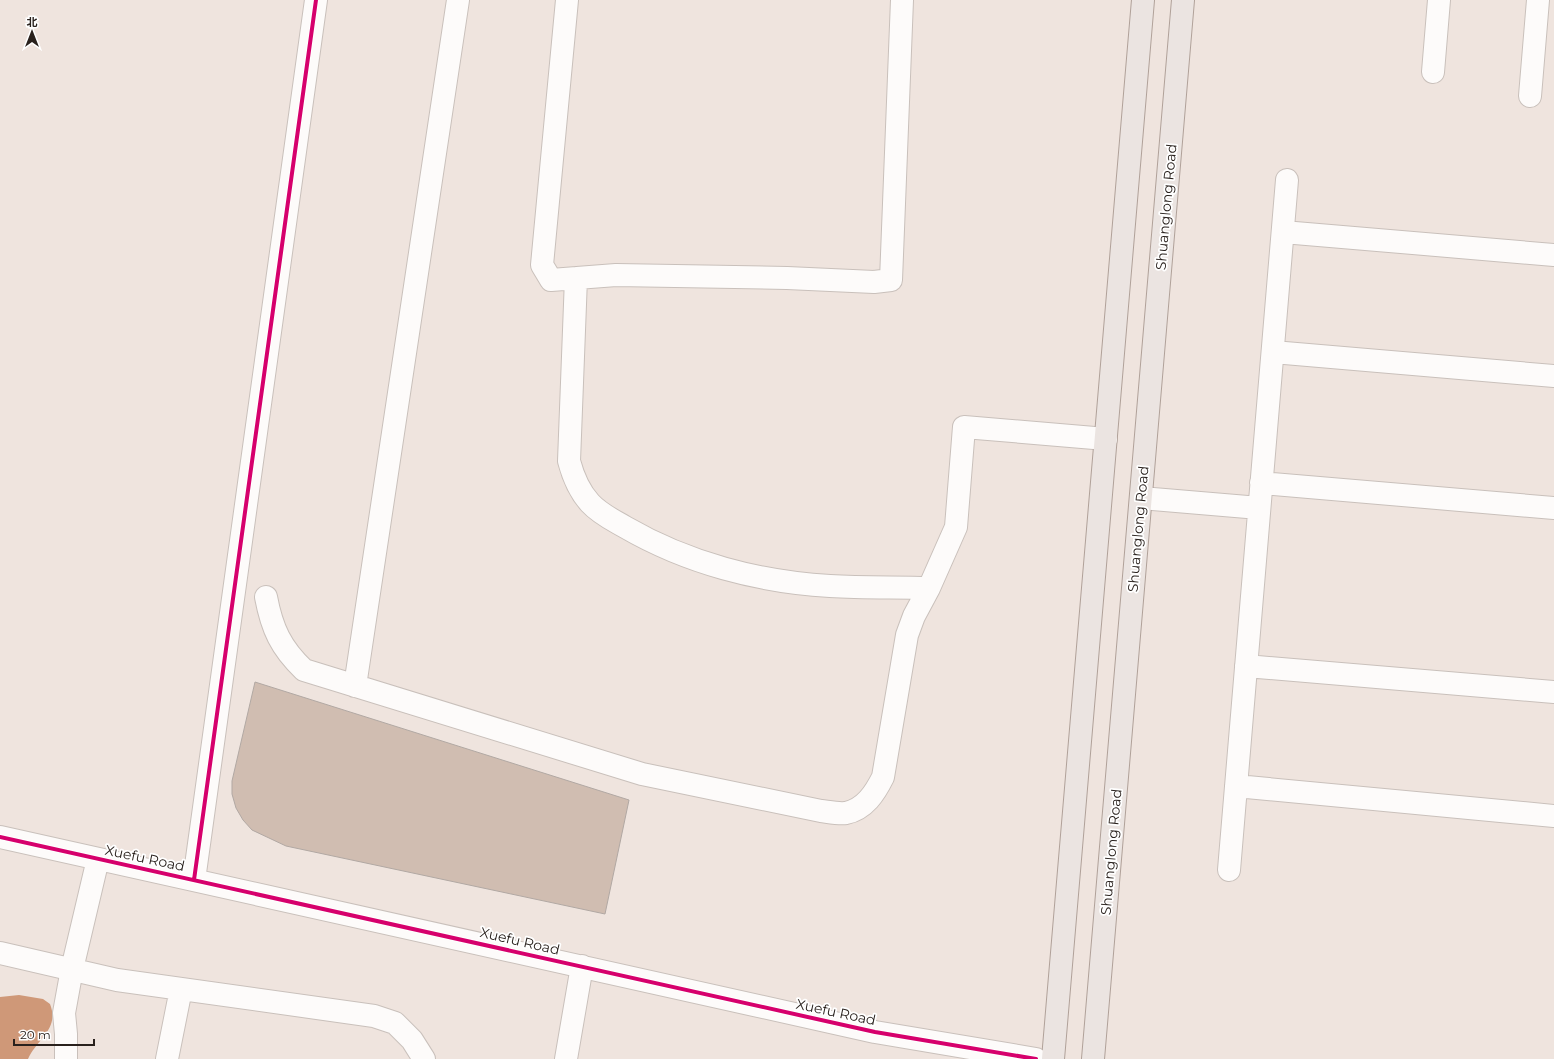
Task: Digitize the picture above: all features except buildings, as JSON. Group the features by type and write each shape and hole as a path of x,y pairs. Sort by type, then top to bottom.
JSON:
{"main road":[{"path":"1053,1059 1143,0"},
{"name":"Shuanglong Road","path":"1093,1059 1183,0"}],"street":[{"path":"194,880 316,0"},
{"path":"354,686 458,0"},
{"path":"567,0 542,265 551,280 616,275 787,278 874,282 891,280 902,0"},
{"path":"1433,72 1439,0"},
{"path":"1530,96 1538,0"},
{"path":"1229,870 1287,180"},
{"path":"1283,232 1554,255"},
{"path":"576,278 569,461 574,478 582,494 590,504 600,512 658,544 694,559 726,569 765,578 830,586 929,588"},
{"path":"1272,352 1554,376"},
{"path":"266,597 274,630 282,645 304,670 642,774 821,811 845,813 866,803 874,795 883,777 908,635 914,616 929,588 956,527 964,427 1106,439"},
{"path":"1261,483 1554,508"},
{"path":"1141,498 1259,508"},
{"path":"1246,666 1554,692"},
{"path":"1236,786 1554,816"},
{"name":"Xuefu Road","path":"0,837 875,1032 1036,1059"},
{"path":"66,1059 64,1013 72,970 98,859"},
{"path":"0,953 117,980 374,1016 395,1023 412,1040 424,1059"},
{"path":"566,1059 582,966"},
{"path":"167,1059 181,989"}],"shaded area":[{"path":"19,995 43,999 50,1004 52,1020 50,1027 28,1059 0,1059 0,997"}],"cycle path":[{"path":"194,880 316,0"},
{"path":"0,837 875,1032 1036,1059"}]}
